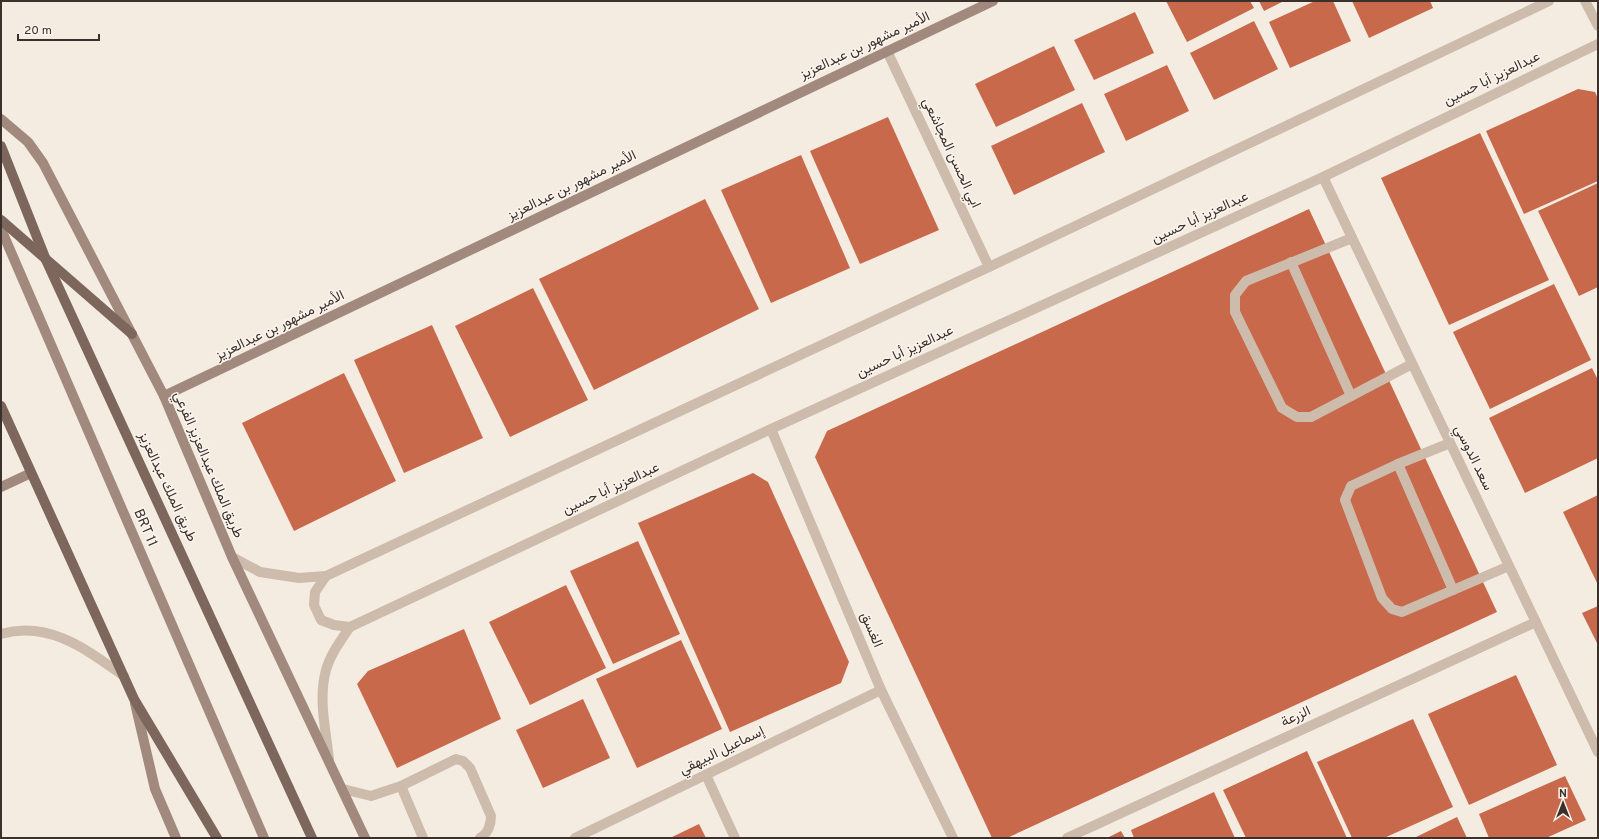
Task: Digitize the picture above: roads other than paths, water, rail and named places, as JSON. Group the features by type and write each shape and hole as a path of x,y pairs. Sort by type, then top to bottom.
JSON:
{"main road":[{"name":"طريق الملك عبدالعزيز","path":"1,146 46,260 312,838"},
{"path":"1,220 132,334"},
{"path":"1,407 134,699 217,838"}],"street":[{"name":"الأمير مشهور بن عبدالعزيز","path":"164,396 993,1"},
{"path":"232,557 260,572 299,578 326,576 989,267 1549,1"},
{"path":"1585,1 1598,26"},
{"name":"عبدالعزيز أبا حسين","path":"350,627 771,429 1323,177 1598,44"},
{"name":"ابي الحسن المجاشعي","path":"887,51 989,267"},
{"name":"طريق الملك عبدالعزيز الفرعي","path":"1,119 28,142 43,163 164,396 232,557 329,759 365,838"},
{"name":"سعد الدوسي","path":"1323,177 1598,752"},
{"name":"BRT 11","path":"1,229 264,838"},
{"path":"1352,238 1246,281 1235,295 1235,312 1282,408 1297,417 1311,417 1412,364"},
{"path":"1291,262 1351,396"},
{"name":"الغسق","path":"771,429 881,690 953,838"},
{"path":"1450,443 1398,464 1351,486 1345,500 1382,598 1392,609 1402,612 1509,566"},
{"path":"1398,464 1453,590"},
{"path":"1,487 31,473"},
{"path":"326,576 315,592 314,606 321,620 334,625 350,627 337,646 326,670 322,700 329,759"},
{"name":"الزرعة","path":"1067,838 1536,622"},
{"path":"1,634 20,630 43,631 83,647 124,676"},
{"name":"إسماعيل البيهقي","path":"575,838 881,690"},
{"path":"134,699 156,790 176,838"},
{"path":"343,789 371,796 401,786 456,759 463,761 470,768 491,816 491,824 484,836 480,838"},
{"path":"706,775 735,838"},
{"path":"401,786 423,838"}]}
